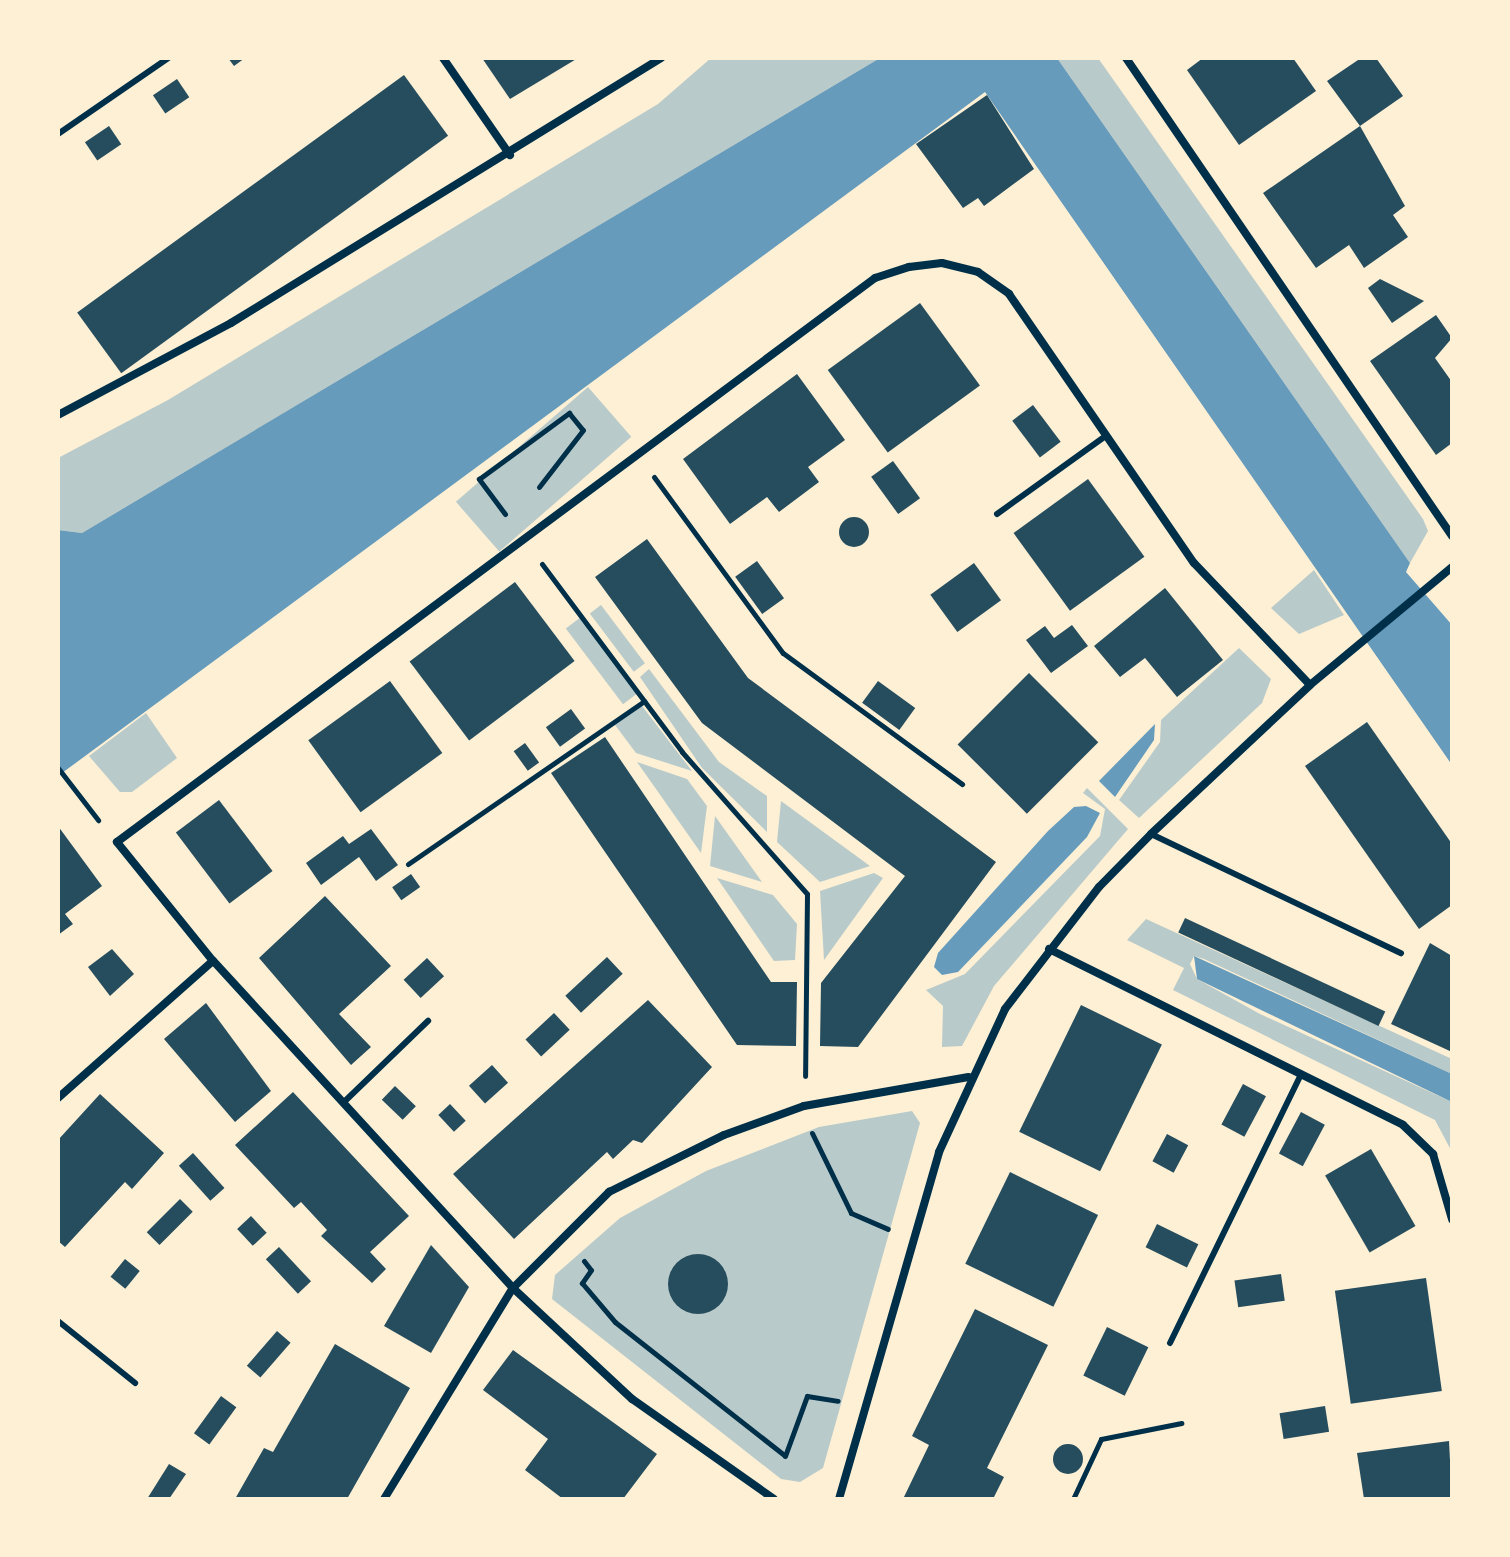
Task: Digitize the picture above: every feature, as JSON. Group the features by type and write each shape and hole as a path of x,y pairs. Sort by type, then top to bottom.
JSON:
{"street":[{"path":"443,58 510,155"},
{"path":"58,415 231,323 510,155 661,58"},
{"path":"1126,58 1452,536"},
{"path":"774,1499 632,1399 513,1288 213,961 117,842 875,278 942,263 978,272 1009,294 1104,437 1194,563 1310,685"},
{"path":"839,1499 862,1405 910,1240 968,1077 1049,949 1151,834 1310,685 1452,567"},
{"path":"1049,949 1403,1125 1433,1154 1452,1219"},
{"path":"58,1098 213,961"},
{"path":"384,1499 513,1288 609,1192 724,1135 804,1106 968,1077"}],"lane":[{"path":"58,134 168,58"},
{"path":"997,514 1104,437"},
{"path":"1151,834 1401,953"},
{"path":"344,1102 428,1021"},
{"path":"1170,1343 1301,1074"},
{"path":"58,1321 135,1383"}],"path":[{"path":"530,500 583,430 569,413 479,479 644,701 807,894 804,1106 822,1165 851,1213 910,1240"},
{"path":"638,456 783,653 962,784"},
{"path":"507,516 518,508"},
{"path":"408,864 644,701"},
{"path":"58,768 117,842"},
{"path":"563,1239 591,1270 582,1283 615,1322 785,1456 807,1396 862,1405"},
{"path":"1073,1499 1101,1439 1181,1423"}],"shaded area":[{"path":"711,58 880,58 82,533 58,530 58,458 168,400 658,104"},
{"path":"1057,58 1098,58 1423,519 1428,531 1410,563"},
{"path":"588,387 631,437 499,552 456,502"},
{"path":"1314,570 1344,615 1299,634 1271,608"},
{"path":"601,605 645,663 634,672 590,613"},
{"path":"581,617 638,693 623,704 566,628"},
{"path":"1239,648 1271,679 1262,703 1139,818 1119,800 1160,742 1161,720"},
{"path":"649,669 719,762 767,796 767,832 702,768 640,677"},
{"path":"642,706 692,771 636,753 615,725"},
{"path":"146,713 177,758 132,792 120,792 89,756"},
{"path":"637,762 687,779 707,806 701,853"},
{"path":"1087,788 1128,829 994,986 962,1046 942,1047 943,1006 926,990 965,974 1100,836 1105,809 1083,793"},
{"path":"781,801 870,866 820,882 777,842"},
{"path":"715,816 762,882 710,866"},
{"path":"874,873 883,878 824,960 820,891"},
{"path":"717,878 773,895 797,924 795,960 774,961"},
{"path":"1146,919 1452,1059 1452,1074 1204,959 1194,956 1190,964 1197,979 1260,1014 1452,1102 1452,1152 1435,1120 1173,990 1184,968 1127,940"},
{"path":"912,1111 920,1123 823,1468 800,1482 781,1479 552,1299 555,1275 620,1218 706,1171 819,1127"}],"water":[{"path":"880,58 1057,58 1410,563 1406,572 1452,625 1452,765 985,92 58,776 58,530 82,533"},
{"path":"1155,724 1154,740 1115,797 1099,781"},
{"path":"1086,806 1100,813 1087,837 958,972 942,975 934,967 938,953 1048,831 1074,807"},
{"path":"1194,956 1452,1074 1452,1102 1197,979"}],"building":[{"path":"228,58 245,58 234,66"},
{"path":"482,58 578,58 510,99"},
{"path":"1203,58 1293,58 1316,91 1239,145 1187,70"},
{"path":"1361,58 1376,58 1403,96 1360,126 1327,81"},
{"path":"404,75 448,136 121,373 77,312"},
{"path":"177,79 189,97 165,113 153,95"},
{"path":"987,95 1034,169 984,206 978,198 963,208 916,144"},
{"path":"109,126 121,144 97,160 85,142"},
{"path":"1360,126 1405,206 1393,215 1408,237 1364,268 1349,245 1316,268 1263,193"},
{"path":"1380,279 1424,301 1392,323 1368,288"},
{"path":"920,303 980,386 888,453 828,370"},
{"path":"1436,315 1452,338 1435,358 1452,382 1452,443 1436,455 1370,361"},
{"path":"797,374 845,440 808,467 819,482 779,512 767,497 730,524 683,459"},
{"path":"1033,405 1061,442 1040,457 1012,421"},
{"path":"893,461 920,498 898,514 871,477"},
{"path":"1088,479 1144,557 1070,611 1014,533"},
{"path":"854,517 865,521 869,532 865,543 854,547 843,543 839,532 843,521"},
{"path":"647,539 748,678 996,862 858,1047 820,1046 821,983 905,876 702,723 595,577"},
{"path":"757,561 784,598 762,614 735,577"},
{"path":"974,563 1001,600 957,632 930,595"},
{"path":"515,582 575,661 469,741 410,661"},
{"path":"1165,588 1223,660 1177,697 1145,658 1120,677 1094,646"},
{"path":"1072,625 1088,646 1051,673 1026,640 1045,626 1054,638"},
{"path":"1029,673 1098,742 1027,814 958,744"},
{"path":"390,681 442,753 361,812 308,740"},
{"path":"878,681 915,708 899,730 862,703"},
{"path":"571,709 585,728 560,747 546,727"},
{"path":"1367,722 1452,844 1452,905 1419,929 1305,766"},
{"path":"605,737 771,982 797,982 796,1046 737,1045 551,773"},
{"path":"525,743 539,762 528,771 514,751"},
{"path":"219,800 273,871 229,904 176,832"},
{"path":"58,826 102,886 65,914 73,924 58,935"},
{"path":"371,829 398,865 376,881 359,857 321,885 306,863 343,836 349,844"},
{"path":"411,874 420,887 401,900 392,887"},
{"path":"325,896 391,966 339,1014 371,1047 351,1065 259,958"},
{"path":"1185,918 1385,1011 1379,1026 1178,933"},
{"path":"1430,943 1452,956 1452,1052 1391,1024"},
{"path":"112,949 134,974 110,996 88,967"},
{"path":"607,957 623,974 581,1013 565,996"},
{"path":"427,958 444,976 421,998 404,980"},
{"path":"648,1000 712,1067 642,1143 633,1140 613,1159 607,1152 514,1239 453,1174"},
{"path":"206,1003 271,1091 235,1122 164,1039"},
{"path":"1081,1005 1162,1044 1100,1171 1019,1132"},
{"path":"554,1013 570,1030 541,1056 525,1040"},
{"path":"492,1065 508,1083 485,1104 469,1086"},
{"path":"1243,1084 1266,1096 1244,1137 1221,1125"},
{"path":"395,1086 416,1106 403,1120 382,1100"},
{"path":"293,1092 409,1216 370,1252 386,1269 372,1283 321,1236 327,1230 301,1202 294,1208 235,1145"},
{"path":"100,1094 164,1153 132,1189 125,1182 65,1247 58,1241 58,1140"},
{"path":"450,1104 466,1121 454,1132 438,1115"},
{"path":"1301,1112 1325,1125 1303,1166 1279,1153"},
{"path":"1167,1134 1188,1145 1174,1173 1152,1161"},
{"path":"1371,1149 1416,1226 1370,1253 1325,1176"},
{"path":"193,1153 224,1188 210,1201 179,1166"},
{"path":"1010,1172 1098,1215 1053,1307 965,1264"},
{"path":"180,1199 193,1212 159,1245 147,1232"},
{"path":"251,1216 267,1233 253,1246 237,1229"},
{"path":"1157,1224 1198,1244 1187,1268 1146,1247"},
{"path":"431,1245 469,1287 431,1353 384,1326"},
{"path":"279,1247 311,1281 298,1294 266,1259"},
{"path":"698,1254 709,1256 719,1263 726,1273 726,1295 719,1305 709,1312 698,1314 687,1312 677,1305 670,1295 668,1284 670,1273 677,1263 687,1256"},
{"path":"125,1259 140,1271 125,1289 111,1277"},
{"path":"1281,1274 1285,1301 1238,1307 1234,1281"},
{"path":"1426,1278 1442,1391 1351,1404 1335,1291"},
{"path":"975,1309 1048,1345 987,1468 1004,1477 993,1499 903,1499 929,1445 912,1436"},
{"path":"1107,1327 1148,1347 1125,1396 1083,1376"},
{"path":"277,1331 291,1343 260,1378 247,1366"},
{"path":"335,1344 410,1388 347,1499 235,1499 264,1448 273,1452"},
{"path":"513,1350 657,1454 623,1499 563,1499 525,1470 548,1439 483,1390"},
{"path":"221,1396 236,1407 209,1444 194,1433"},
{"path":"1325,1406 1329,1432 1284,1439 1280,1413"},
{"path":"1449,1441 1452,1499 1364,1499 1357,1453"},
{"path":"1068,1444 1079,1448 1083,1459 1079,1470 1068,1474 1057,1470 1053,1459 1057,1448"},
{"path":"169,1464 186,1474 169,1499 147,1499"}]}
